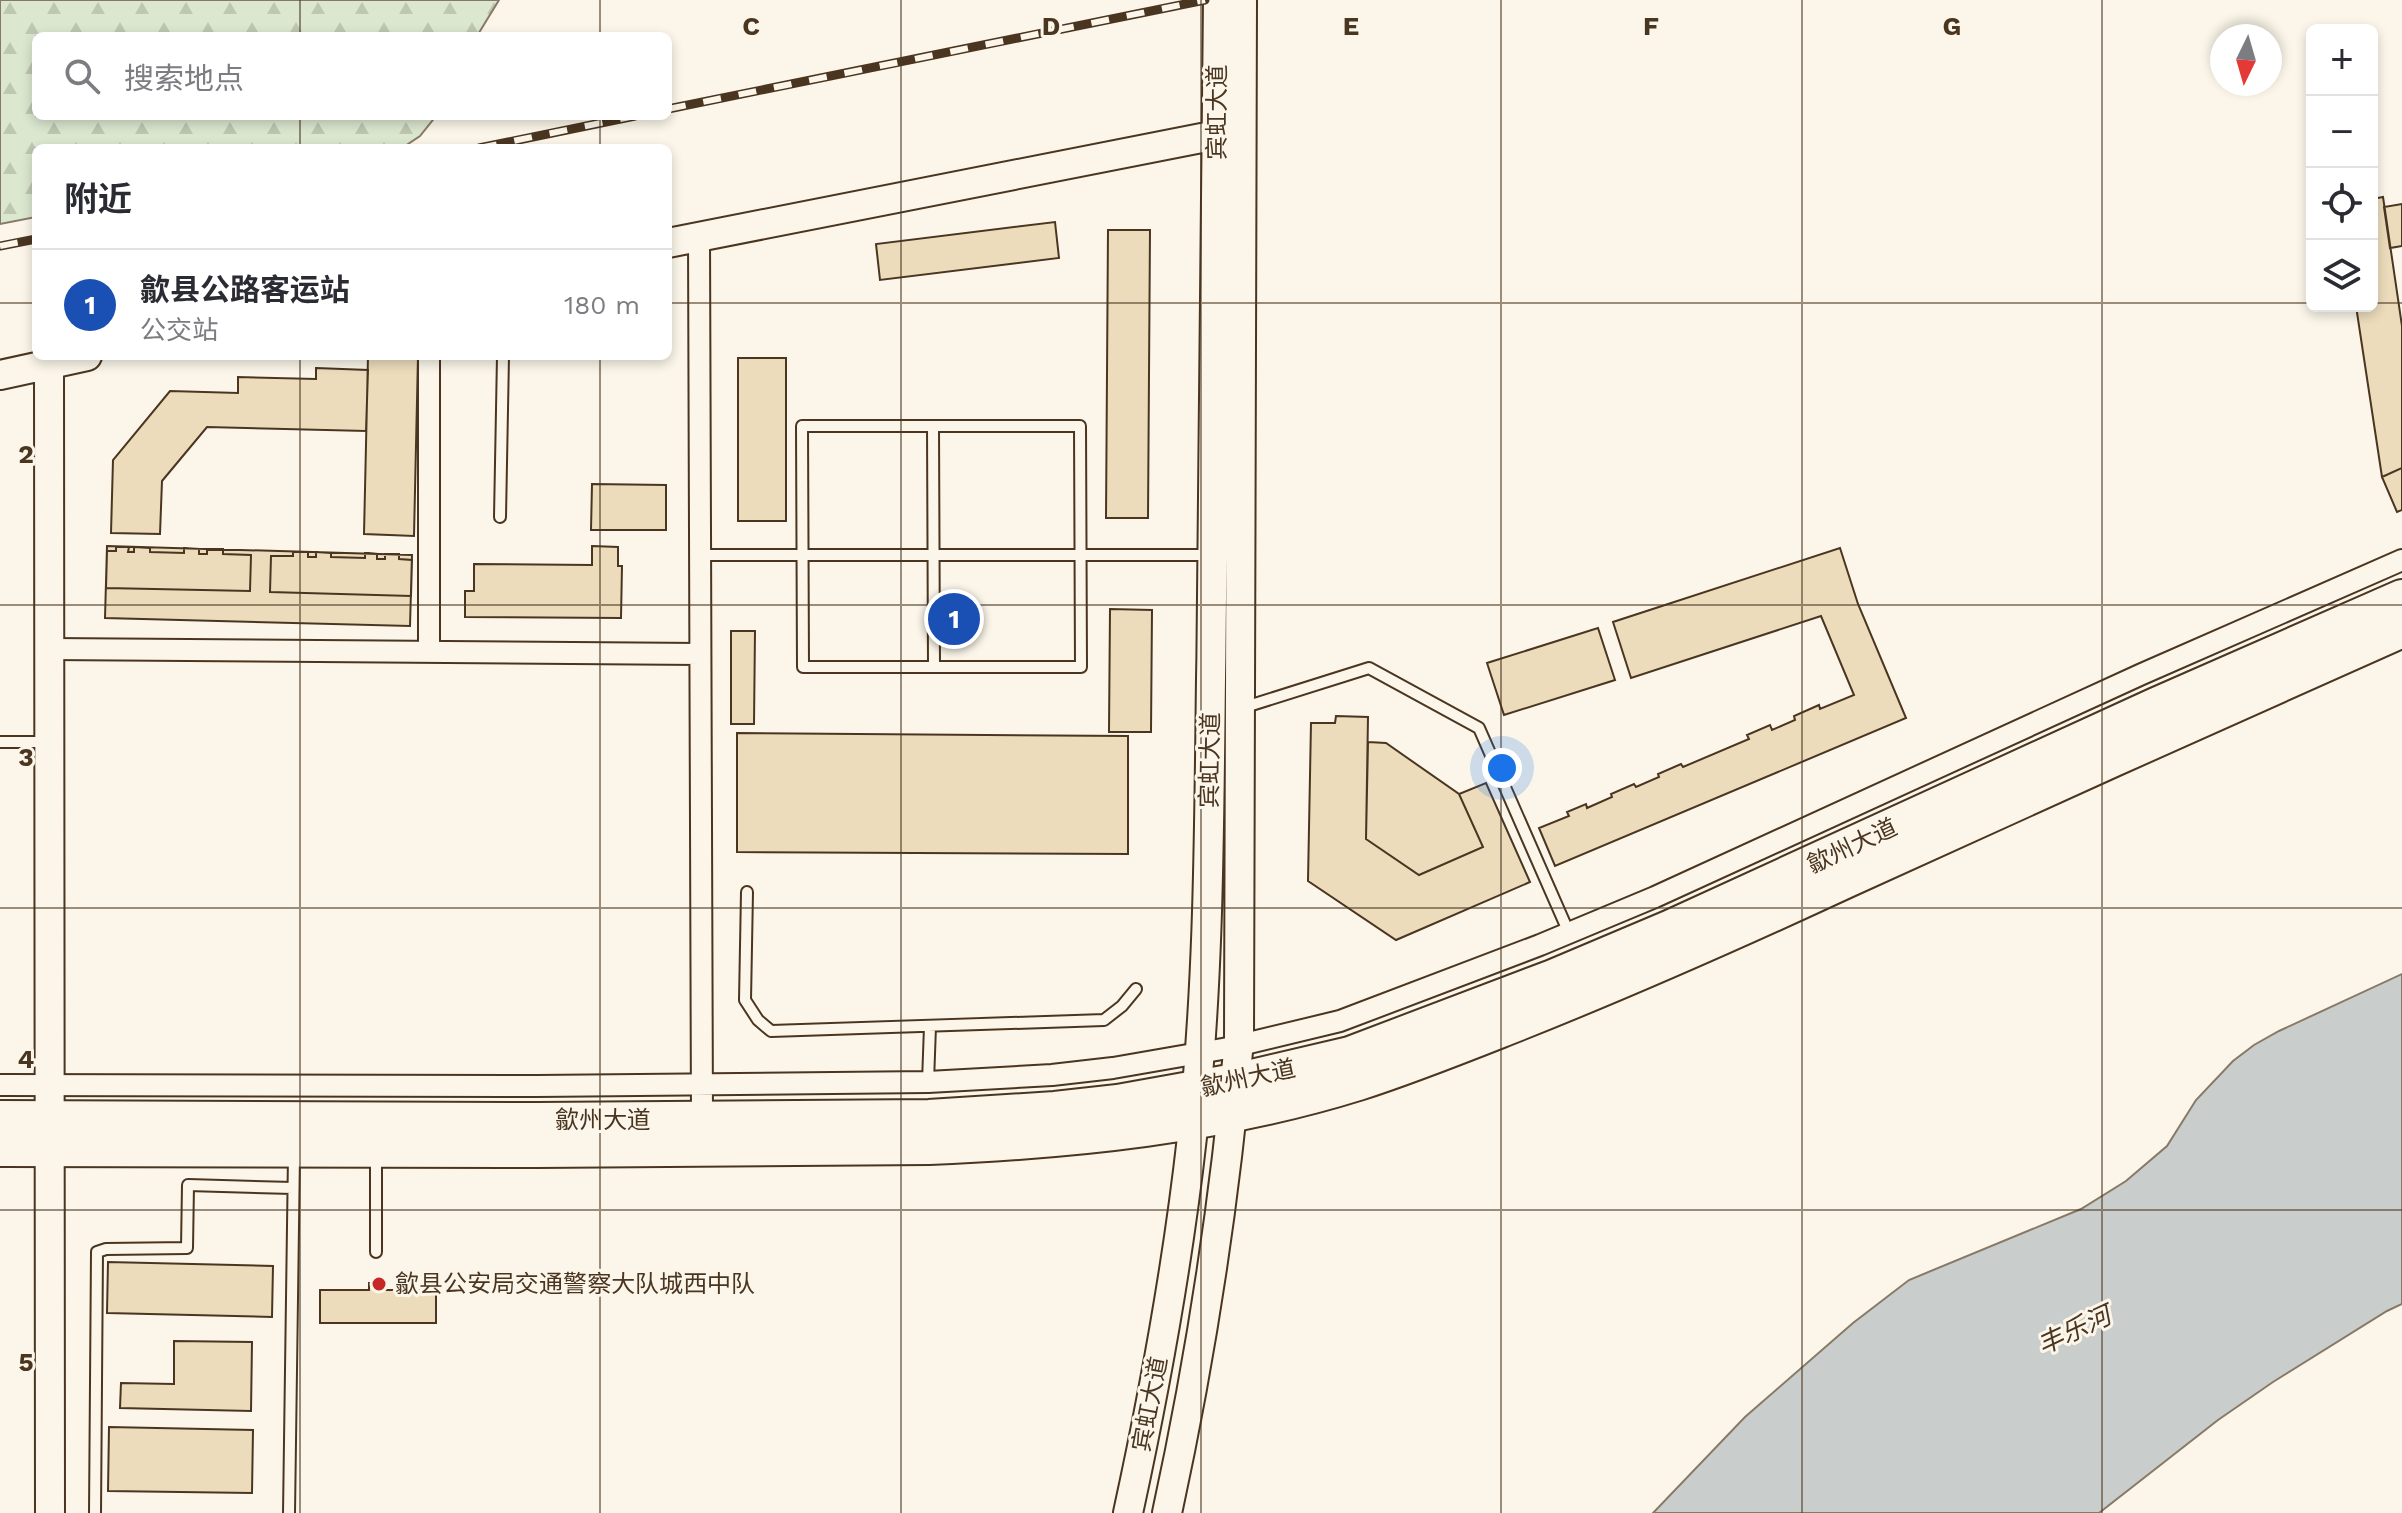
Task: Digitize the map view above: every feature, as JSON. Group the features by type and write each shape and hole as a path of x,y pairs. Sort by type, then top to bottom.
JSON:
{"highway":[{"name":"歙州大道","path":"1234,1097 1553,978 2402,598"},
{"name":"歙州大道","path":"0,1148 50,1117 294,1149 942,1146 1058,1138 1234,1097 1359,1082 1564,1004 1695,948 2402,629"},
{"name":"歙州大道","path":"0,1119 702,1102 992,1115 1118,1103 1195,1105"}],"main road":[{"name":"宾虹大道","path":"1167,1513 1209,1295 1239,1046 1239,709 1229,132 1218,0"},
{"name":"宾虹大道","path":"1128,1513 1171,1288 1200,1054 1207,943 1214,555 1229,132 1242,0"},
{"path":"672,242 1229,132"},
{"path":"0,375 68,360"},
{"path":"49,364 50,1513"}],"street":[{"path":"699,237 702,1102 928,1082 1052,1075 1200,1054 1340,1021 1655,897 2142,674 2402,560"},
{"path":"429,360 429,652"},
{"path":"50,649 700,654"},
{"path":"0,1085 50,1117"}],"lane":[{"path":"500,517 503,360"},
{"path":"802,426 933,426 1080,426 1081,667 803,667 802,426"},
{"path":"933,426 934,667"},
{"path":"700,555 1214,555"},
{"path":"1239,709 1369,668 1479,728 1569,933"},
{"path":"0,742 50,742"},
{"path":"747,892 745,1000 750,1011 771,1031 1104,1020 1122,1006 1136,989"},
{"path":"928,1082 930,1026"},
{"path":"289,1513 294,1149"},
{"path":"376,1149 376,1252"},
{"path":"95,1513 97,1252 106,1249 187,1248 188,1185 293,1188"}],"green space":[{"path":"0,0 499,0 479,32 32,32 32,120 433,120 420,136 408,144 32,144 32,218 0,224"}],"water":[{"name":"丰乐河","path":"2402,974 2402,1304 2273,1382 2218,1420 2099,1513 1653,1513 1745,1417 1853,1323 1909,1280 2081,1209 2126,1181 2167,1146 2196,1100 2233,1061 2254,1045"}],"building":[{"path":"2383,197 2402,326 2402,468 2382,477 2357,312 2378,312 2378,198"},
{"path":"2402,204 2402,246 2390,248 2384,207"},
{"path":"1055,222 1059,258 880,280 876,244"},
{"path":"1108,230 1150,230 1148,518 1106,518"},
{"path":"738,358 786,358 786,521 738,521"},
{"path":"368,360 418,360 414,536 364,534"},
{"path":"316,368 368,370 366,431 207,427 162,481 160,534 111,533 113,460 170,391 238,393 238,377 316,379"},
{"path":"2402,468 2402,510 2397,512 2382,477"},
{"path":"592,484 666,485 666,530 591,530"},
{"path":"107,546 412,555 410,626 105,618"},
{"path":"592,546 618,547 618,566 622,566 621,618 465,617 465,591 474,591 474,564 592,565"},
{"path":"116,547 129,547 128,552 134,552 134,547 150,548 150,552 184,553 184,548 199,549 199,554 207,554 207,549 223,549 223,554 251,555 250,591 106,588 107,551 116,551"},
{"path":"1840,548 1858,604 1906,718 1555,866 1539,828 1569,816 1567,812 1586,804 1587,808 1634,784 1636,787 1681,764 1683,767 1749,739 1747,735 1770,725 1772,730 1819,705 1820,709 1854,695 1821,616 1631,678 1613,622"},
{"path":"293,552 308,552 308,557 316,557 316,552 331,553 331,557 365,558 365,553 377,554 377,559 385,559 385,554 399,554 399,559 412,560 411,596 270,592 271,556 293,556"},
{"path":"1110,609 1152,610 1151,732 1109,732"},
{"path":"1598,628 1615,680 1504,715 1487,663"},
{"path":"731,631 755,631 754,724 731,724"},
{"path":"1336,716 1368,717 1366,839 1419,875 1483,847 1459,794 1486,783 1530,882 1396,940 1308,881 1311,723 1335,723"},
{"path":"737,733 1128,736 1128,854 737,852"},
{"path":"1368,742 1386,743 1459,794 1483,847 1419,875 1366,839"},
{"path":"108,1262 273,1266 272,1317 107,1313"},
{"path":"369,1283 386,1283 386,1290 436,1290 436,1323 320,1323 320,1290 369,1290"},
{"path":"174,1341 252,1342 251,1411 120,1408 121,1383 174,1384"},
{"path":"109,1427 253,1430 252,1493 108,1491"}],"railway":[{"path":"672,108 1205,0"},
{"path":"498,144 616,120"},
{"path":"0,246 32,240"}],"place":[{"name":"歙县公路客运站","path":"954,619"},
{"name":"歙县公安局交通警察大队城西中队","path":"379,1284"}]}
